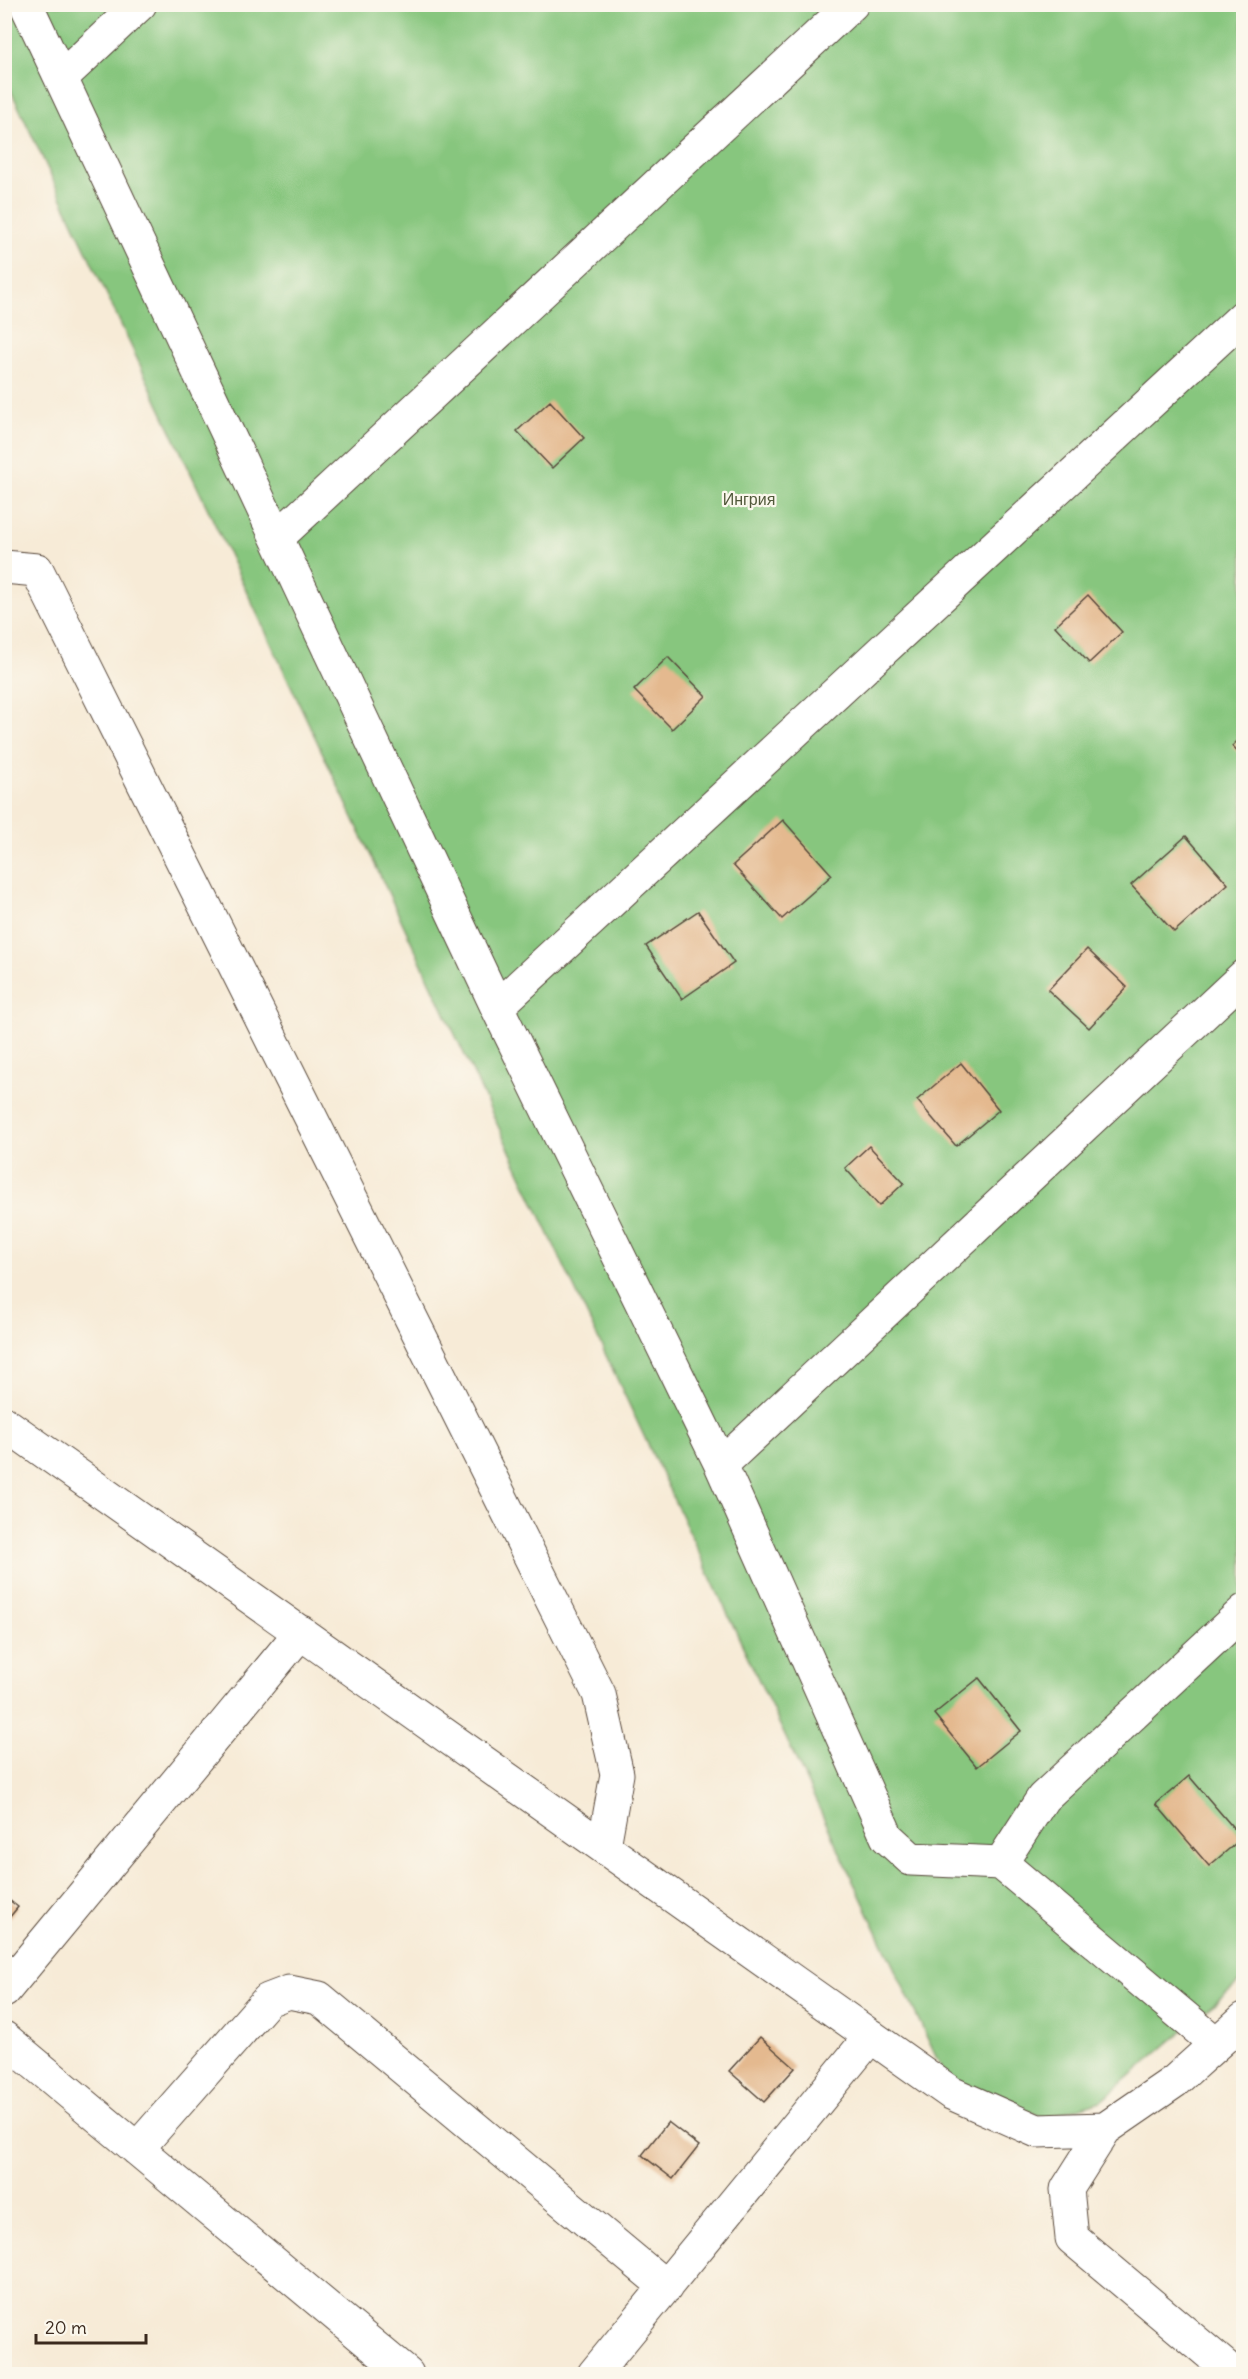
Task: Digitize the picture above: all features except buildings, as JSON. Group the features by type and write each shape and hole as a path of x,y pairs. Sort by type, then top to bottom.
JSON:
{"street":[{"path":"26,4 497,1007 721,1465 887,1837 910,1858 1001,1863 1208,2037"},
{"path":"61,78 140,4"},
{"path":"278,537 852,4"},
{"path":"497,1007 1244,316"},
{"path":"4,567 37,570 599,1694 617,1774 604,1846"},
{"path":"721,1465 1244,976"},
{"path":"4,1423 951,2092 1037,2131 1105,2128"},
{"path":"1001,1863 1042,1798 1244,1611"},
{"path":"4,1991 301,1632"},
{"path":"137,2149 268,2000 290,1992 319,1998 666,2287"},
{"path":"1234,2374 1072,2238 1067,2189 1105,2128 1175,2081 1244,2019"},
{"path":"594,2374 872,2036"},
{"path":"4,2038 407,2374"}],"green space":[{"name":"Ингрия","path":"4,5 1243,5 1243,1979 1101,2101 1045,2118 946,2078 5,78"}]}
